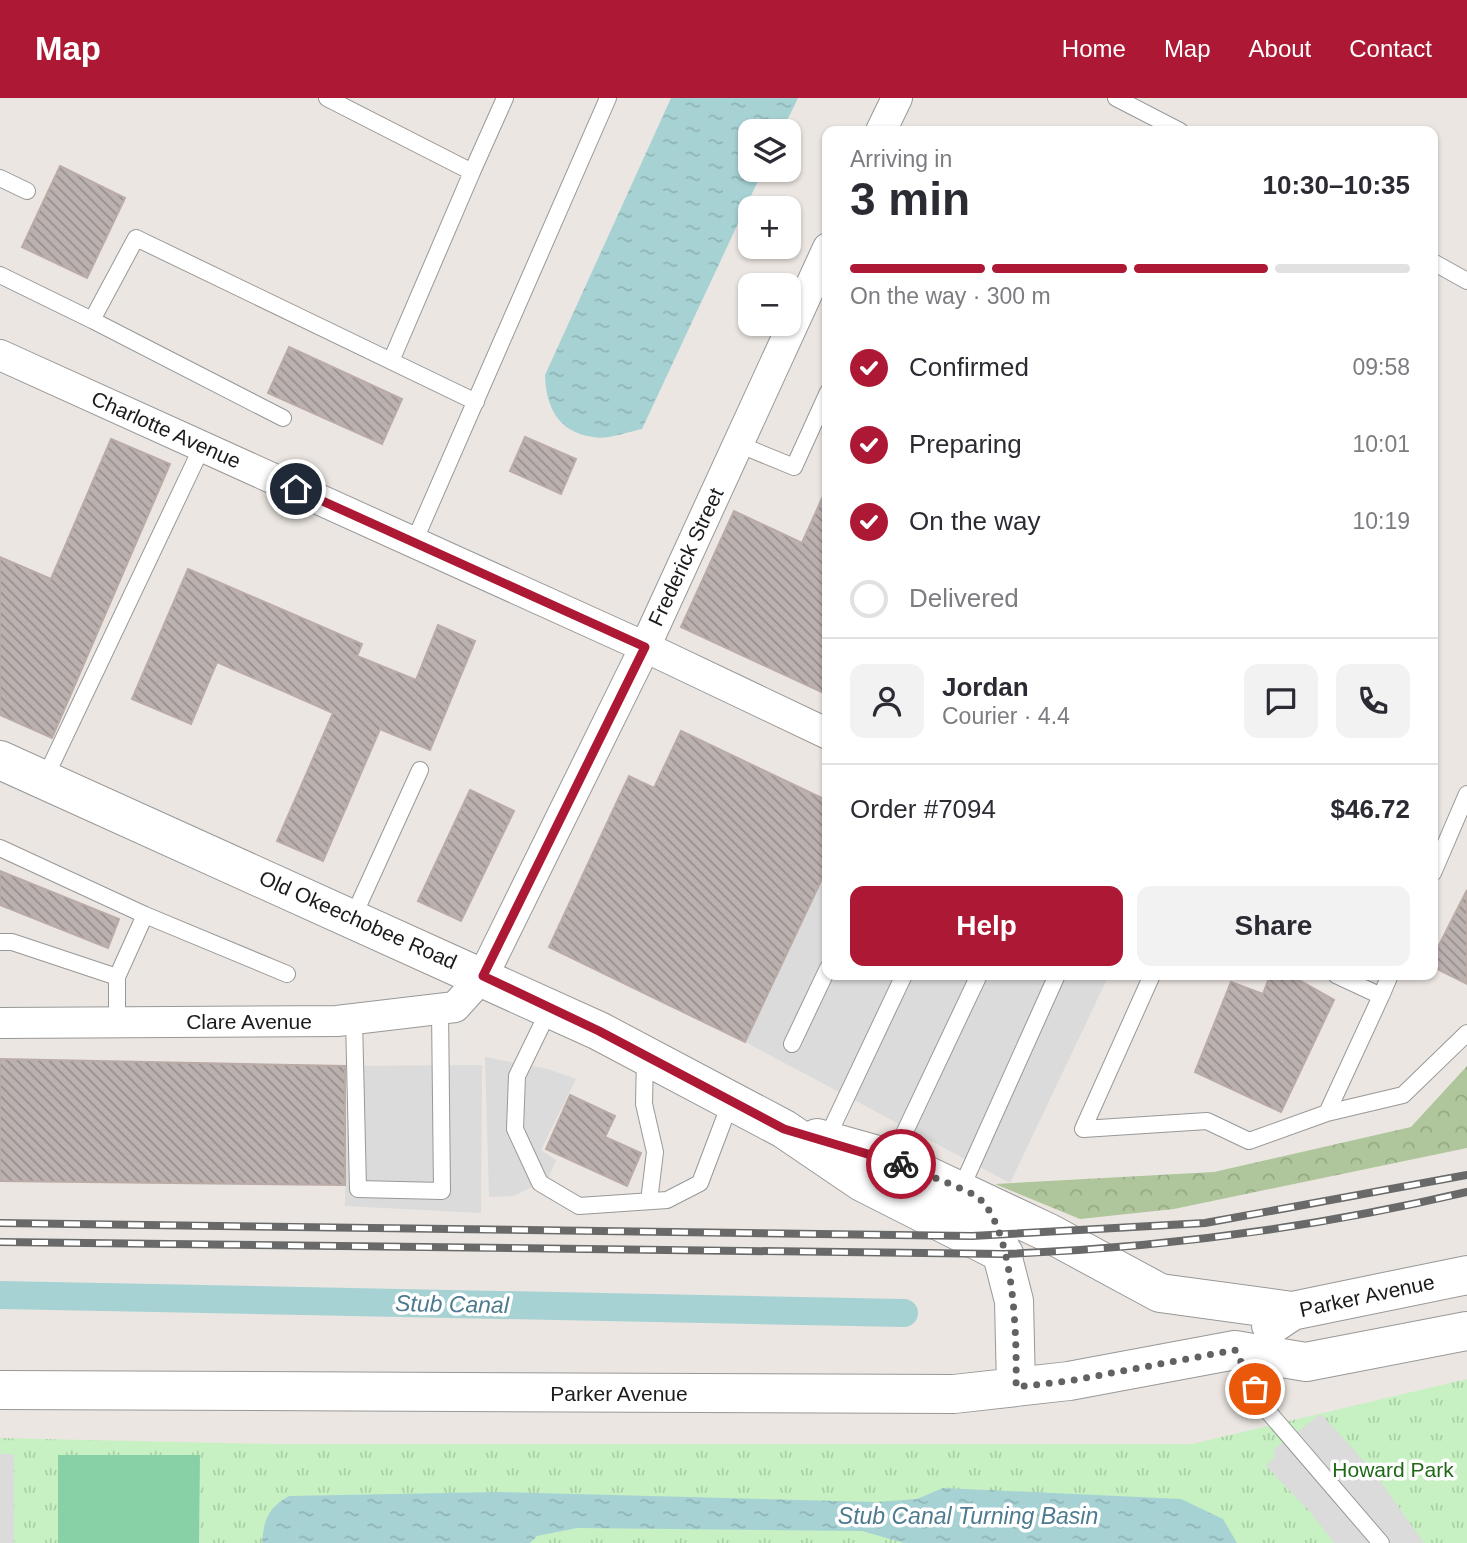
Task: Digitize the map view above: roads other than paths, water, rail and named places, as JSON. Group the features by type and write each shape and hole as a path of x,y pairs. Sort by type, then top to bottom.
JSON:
{"street":[{"path":"883,126 897,98"},
{"name":"Frederick Street","path":"483,976 645,647 822,261"},
{"name":"Charlotte Avenue","path":"0,355 645,647 822,731"},
{"name":"Old Okeechobee Road","path":"0,760 550,1008 784,1129 862,1182 1004,1254"},
{"name":"Clare Avenue","path":"0,1023 355,1019 455,1007 483,976"},
{"name":"Old Okeechobee Road","path":"784,1129 892,1160 1085,1251 1160,1293 1293,1311"},
{"path":"970,1195 1004,1254 1014,1301 1016,1387"},
{"name":"Parker Avenue","path":"1235,1350 1293,1311 1467,1275"},
{"name":"Parker Avenue","path":"0,1390 954,1394 1069,1381 1235,1350 1306,1362 1467,1331"}],"lane":[{"path":"327,98 346,102 472,172"},
{"path":"391,360 505,98"},
{"path":"414,542 608,98"},
{"path":"1116,98 1165,126"},
{"path":"0,178 27,191"},
{"path":"92,320 136,238 476,402"},
{"path":"1438,265 1467,281"},
{"path":"0,275 283,418"},
{"path":"738,444 794,467 822,405"},
{"path":"44,780 202,447"},
{"path":"353,918 420,770"},
{"path":"1438,861 1467,794"},
{"path":"0,848 145,915 287,974"},
{"path":"117,1022 117,977 145,915"},
{"path":"0,942 12,942 117,977"},
{"path":"792,1044 822,980"},
{"path":"825,1141 902,980"},
{"path":"892,1160 977,980"},
{"path":"970,1195 1055,980"},
{"path":"1150,980 1083,1129 1207,1121 1249,1140 1327,1113 1404,1095 1467,1033"},
{"path":"1347,980 1381,996"},
{"path":"1327,1113 1388,980"},
{"path":"550,1008 517,1076 515,1129 540,1184 579,1206 667,1200 701,1183 731,1101"},
{"path":"355,1019 358,1189 442,1191 440,1009"},
{"path":"645,1055 644,1104 655,1152 649,1201"},
{"path":"1235,1350 1265,1408 1381,1543"}],"water":[{"path":"671,98 798,98 788,119 738,119 738,182 757,182 751,196 738,196 738,224 642,429 605,437 593,437 570,430 551,407 545,375"},
{"name":"Stub Canal Turning Basin","path":"943,1488 1181,1499 1223,1519 1237,1543 904,1543 862,1531 577,1528 537,1536 530,1543 262,1543 268,1515 289,1496 497,1492 876,1502 917,1499"}],"waterway":[{"name":"Stub Canal","path":"0,1295 904,1313"}],"railway":[{"path":"0,1223 972,1236 1205,1223 1467,1175"},
{"path":"0,1242 1004,1254 1121,1247 1237,1234 1352,1216 1467,1192"}],"park label":[{"name":"Howard Park","path":"1393,1470"}]}
